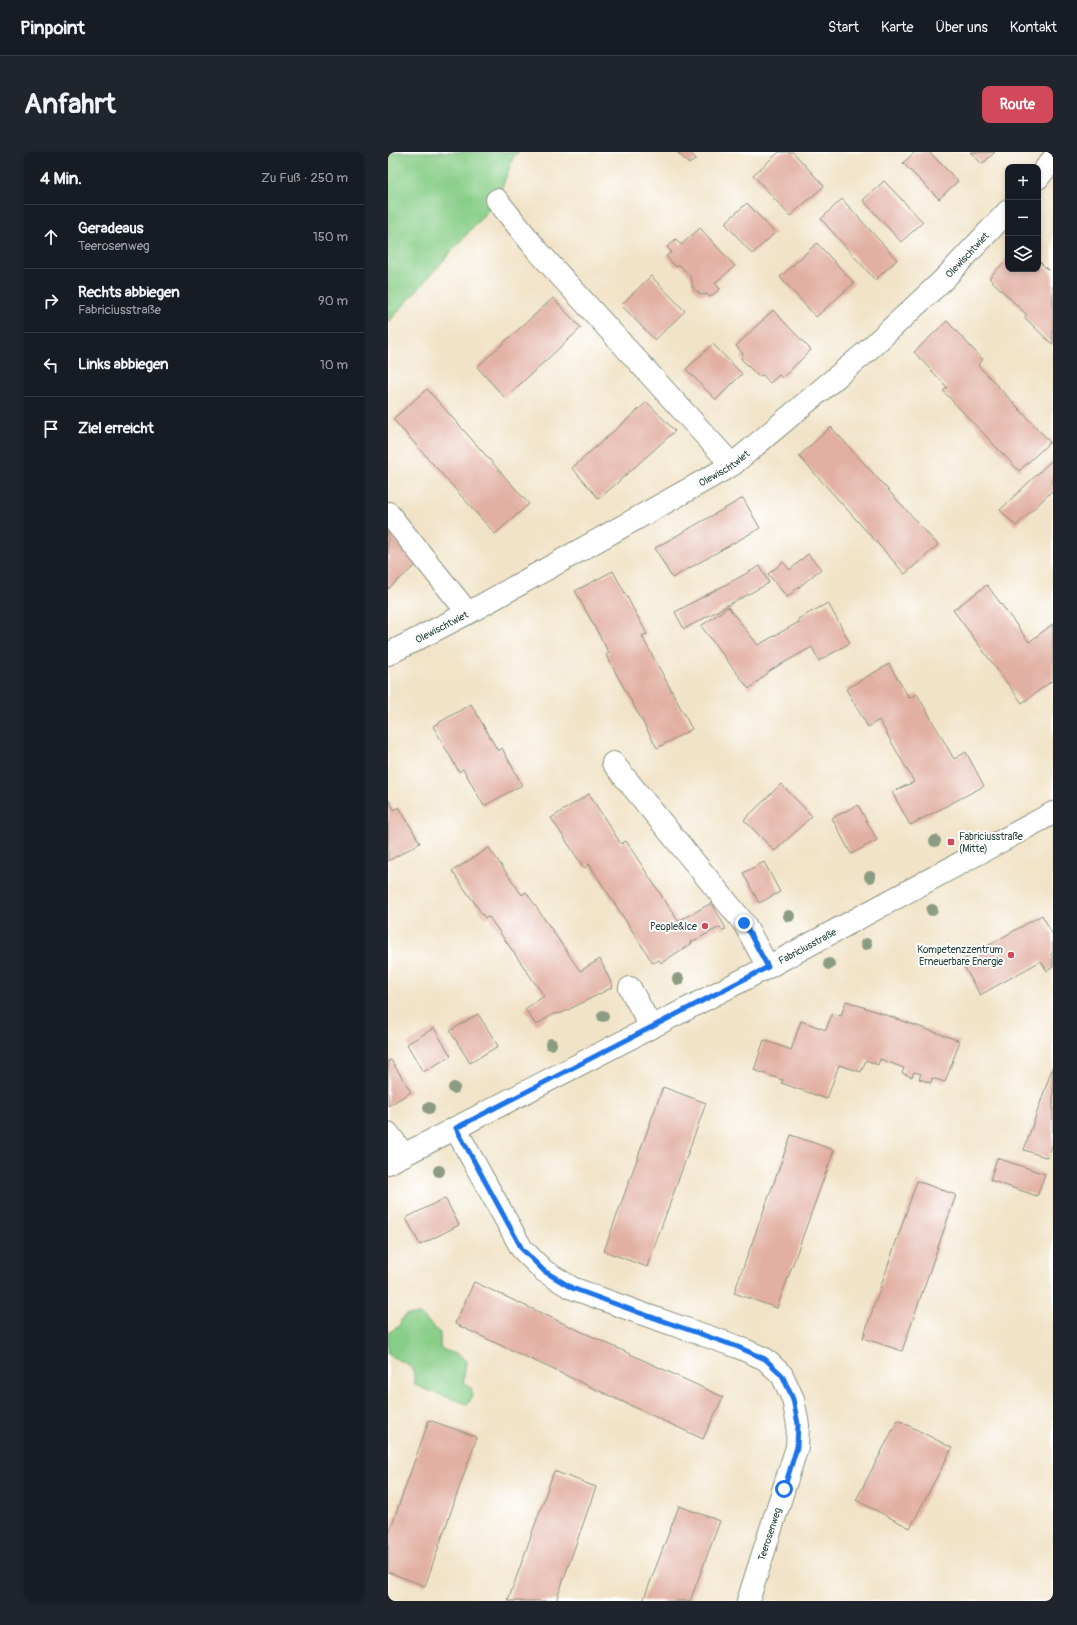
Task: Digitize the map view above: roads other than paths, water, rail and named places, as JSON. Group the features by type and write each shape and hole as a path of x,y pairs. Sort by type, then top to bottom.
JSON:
{"street":[{"path":"1041,174 1053,159"},
{"path":"497,200 537,250 732,466"},
{"name":"Olewischtwiet","path":"388,654 468,613 732,466 870,348 943,280 1005,215"},
{"path":"388,513 468,613"},
{"path":"613,763 744,923 768,967"},
{"name":"Fabriciusstraße","path":"396,1159 768,967 1053,813"},
{"path":"630,988 651,1027"},
{"name":"Teerosenweg","path":"456,1128 522,1249 544,1271 572,1288 738,1347 765,1359 782,1375 793,1399 798,1424 797,1447 748,1601"},
{"path":"388,1133 396,1159"}],"place":[{"name":"Fabriciusstraße (Mitte)","path":"951,842"},
{"name":"People&Ice","path":"705,926"},
{"name":"Kompetenzzentrum Erneuerbare Energie","path":"1011,955"}]}
